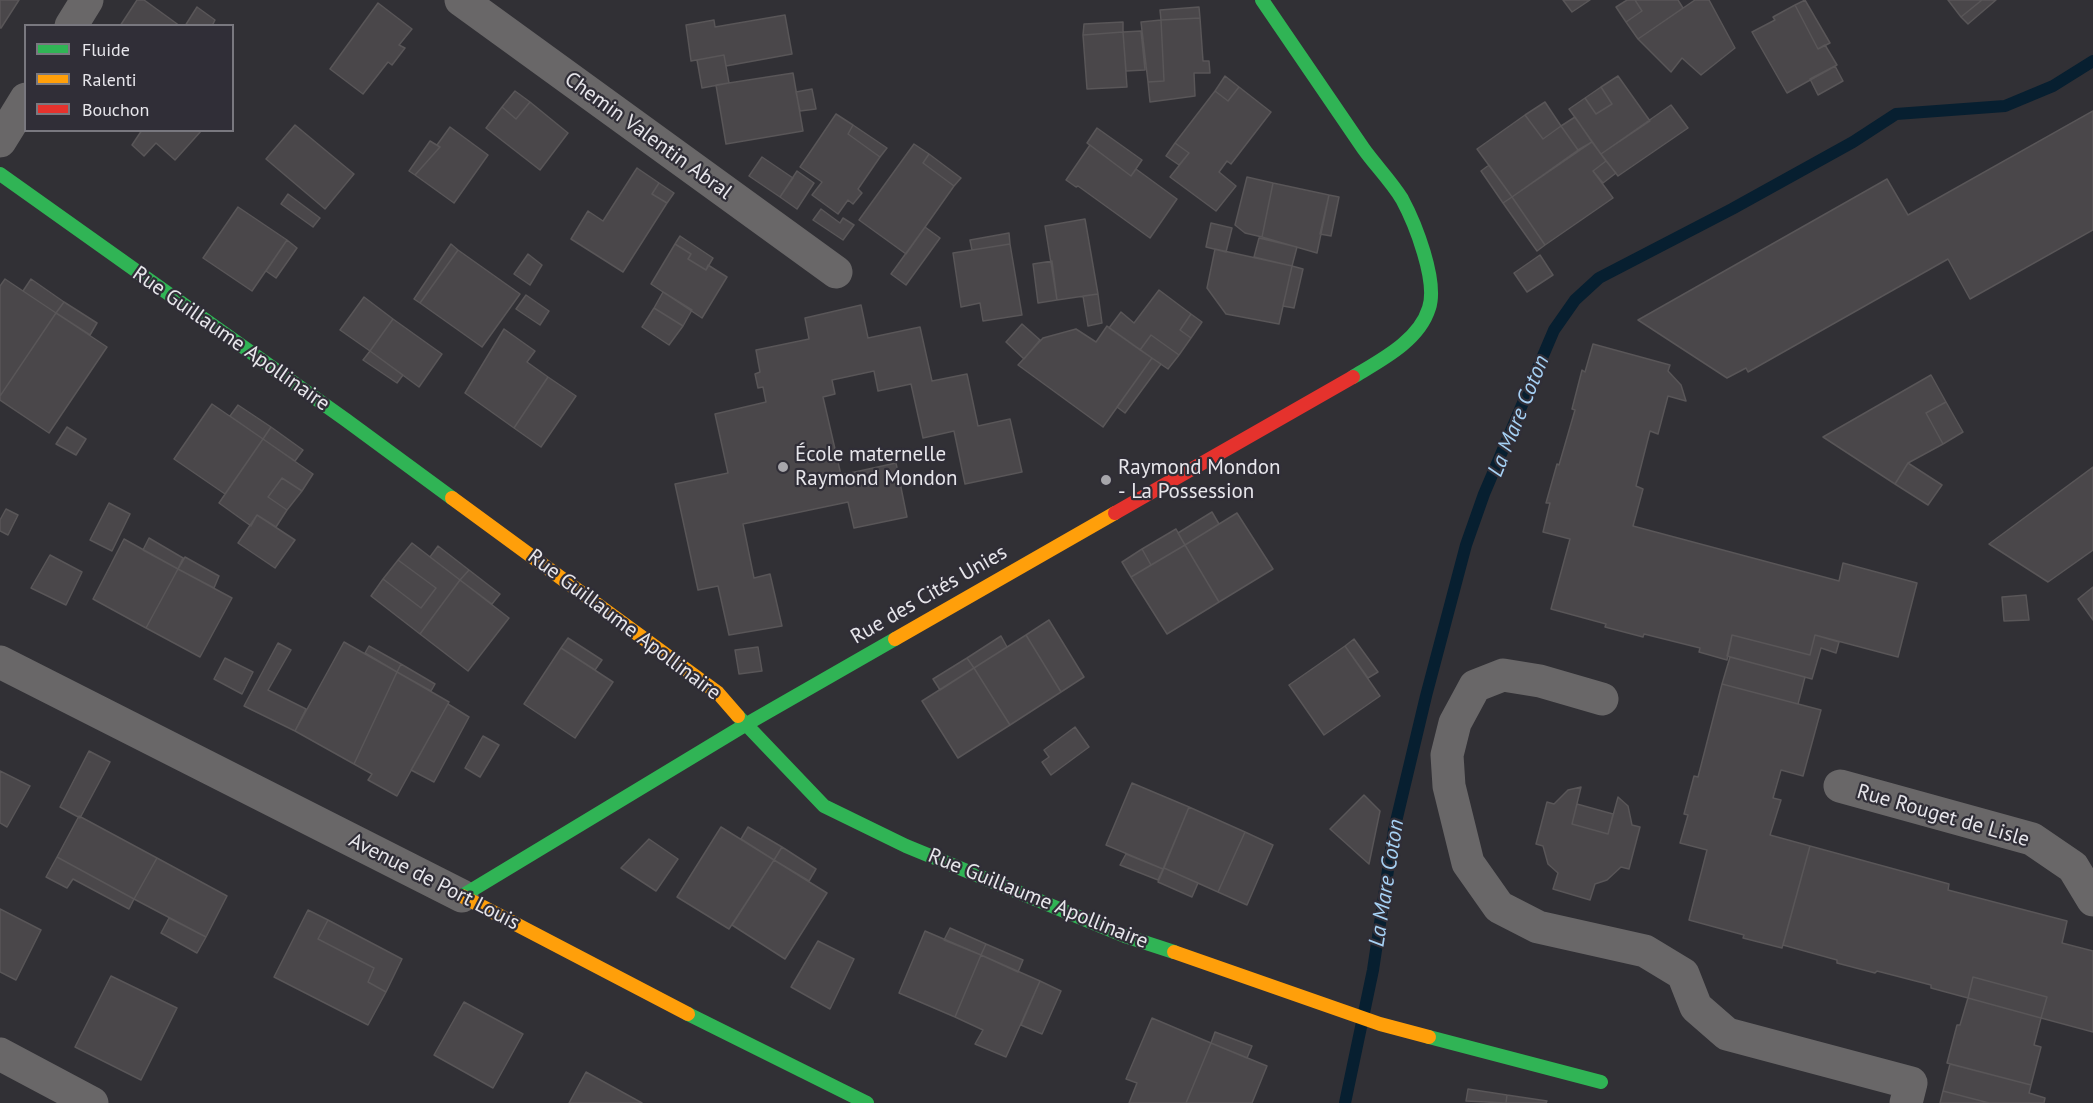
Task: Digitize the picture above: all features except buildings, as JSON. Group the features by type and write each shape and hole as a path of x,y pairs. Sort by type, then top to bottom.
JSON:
{"street":[{"path":"72,24 87,0"},
{"name":"Chemin Valentin Abral","path":"461,0 836,272"},
{"name":"Rue des Cités Unies","path":"462,896 745,725 1376,363 1418,332 1430,307 1430,284 1421,241 1401,198 1365,151 1262,0"},
{"path":"0,141 24,102"},
{"name":"Rue Guillaume Apollinaire","path":"0,174 346,420 718,693 745,725 824,806 906,846 1125,936 1380,1024 1601,1082"},
{"name":"Avenue de Port Louis","path":"0,662 462,896 632,986 867,1103"},
{"path":"1602,699 1540,681 1503,675 1475,686 1455,723 1447,755 1449,786 1468,863 1499,907 1538,927 1645,951 1683,974 1696,1007 1727,1034 1911,1083 1906,1103"},
{"name":"Rue Rouget de Lisle","path":"1840,786 2032,839 2073,867 2093,900"},
{"path":"0,1054 92,1103"}],"waterway":[{"name":"La Mare Coton","path":"1345,1103 1373,970 1394,830 1466,545 1484,494 1554,330 1575,300 1599,278 1732,209 1853,142 1896,114 2005,106 2053,86 2093,61"}],"traffic: fast":[{"path":"1262,0 1363,148 1402,199 1419,237 1428,268 1431,297 1424,320 1408,340 1353,377"},
{"path":"0,174 452,498"},
{"path":"462,896 745,725 895,639"},
{"path":"738,716 824,806 906,846 1125,936 1174,952"},
{"path":"688,1014 867,1103"},
{"path":"1429,1037 1601,1082"}],"traffic: slow":[{"path":"452,498 718,693 738,716"},
{"path":"895,639 1115,513"},
{"path":"462,896 688,1014"},
{"path":"1174,952 1380,1024 1429,1037"}],"traffic: jam":[{"path":"1115,513 1353,377"}],"place":[{"name":"École maternelle Raymond Mondon","path":"783,467"},
{"name":"Raymond Mondon - La Possession","path":"1106,480"}]}
